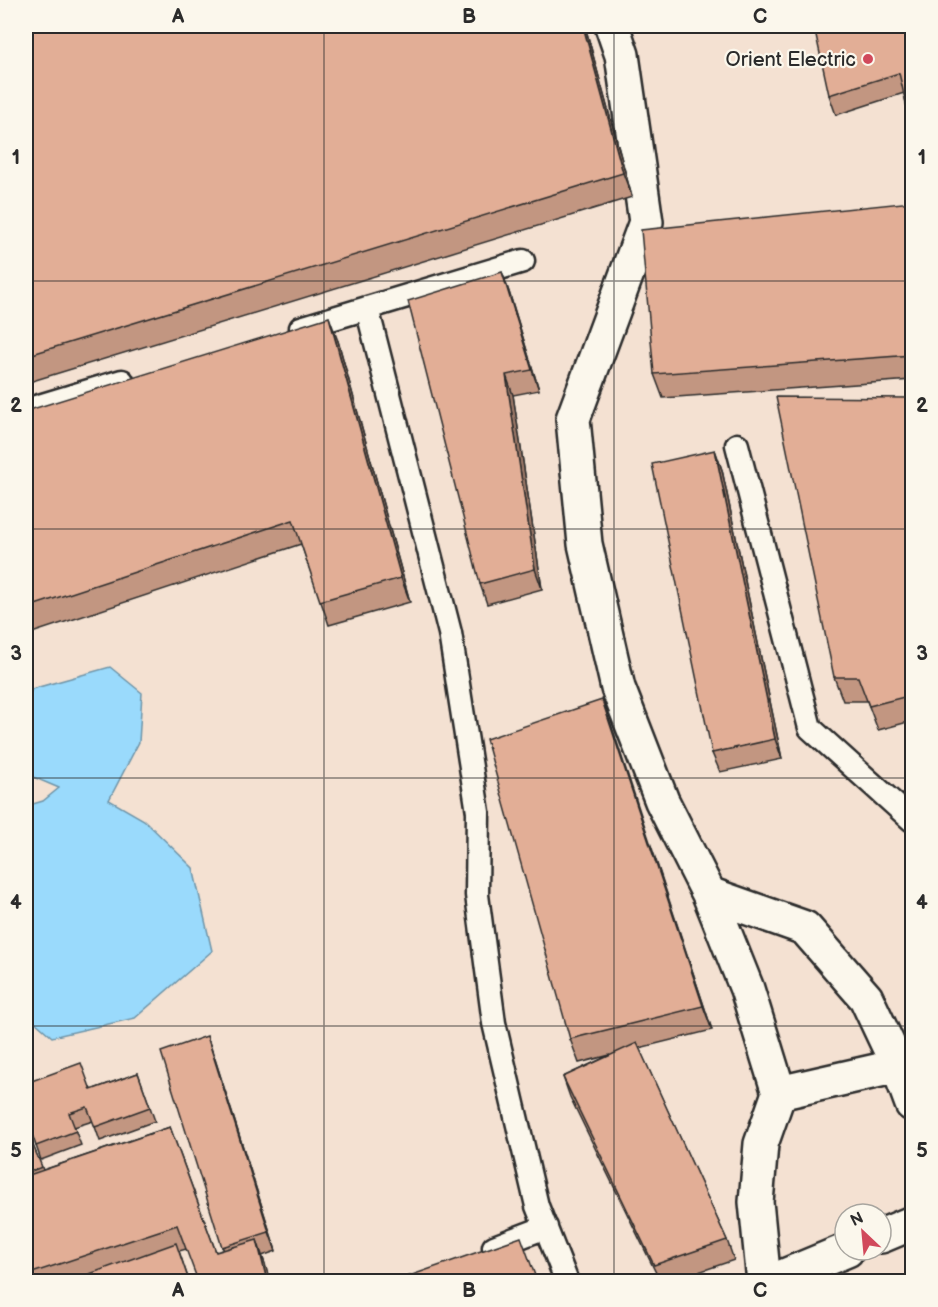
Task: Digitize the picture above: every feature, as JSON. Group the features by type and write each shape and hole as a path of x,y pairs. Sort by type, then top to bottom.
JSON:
{"street":[{"path":"612,26 622,55 646,222 573,419 585,544 618,688 662,801 709,894 747,989 779,1094 760,1143 756,1202 764,1281"},
{"path":"709,894 805,928 866,998 898,1066 912,1104"},
{"path":"779,1094 898,1066"},
{"path":"893,1231 912,1223"},
{"path":"770,1281 833,1256"}],"lane":[{"path":"277,335 523,261"},
{"path":"367,308 450,633 478,812 477,895 494,1023 537,1206 567,1281"},
{"path":"26,410 141,376"},
{"path":"737,445 810,728 912,820"},
{"path":"471,1257 546,1227"}],"water":[{"path":"110,667 142,693 139,742 109,800 144,820 193,868 212,951 135,1018 52,1037 26,1014 26,806 43,801 59,788 26,774 26,702 32,689"}],"building":[{"path":"26,26 583,26 623,173 26,356"},
{"name":"Orient Electric","path":"814,26 912,26 912,115 909,116 899,73 829,95"},
{"path":"912,202 912,355 654,374 641,230"},
{"path":"502,272 532,370 506,375 535,569 480,584 408,301"},
{"path":"329,317 401,578 320,601 293,520 26,608 26,411"},
{"path":"776,397 912,398 912,695 869,706 858,677 834,677"},
{"path":"715,450 775,739 712,753 652,464"},
{"path":"602,700 703,1006 570,1039 486,739"},
{"path":"207,1036 269,1232 222,1247 161,1052"},
{"path":"637,1043 727,1240 654,1265 563,1077"},
{"path":"81,1063 91,1090 138,1073 150,1107 95,1127 87,1107 69,1113 76,1131 36,1146 26,1116 26,1083"},
{"path":"170,1127 216,1252 257,1240 267,1281 198,1281 177,1225 26,1275 26,1176"},
{"path":"26,1129 42,1167 26,1173"},
{"path":"521,1237 537,1281 395,1281"},
{"path":"176,1243 189,1281 70,1281"}],"place":[{"name":"Orient Electric","path":"868,59"}]}
